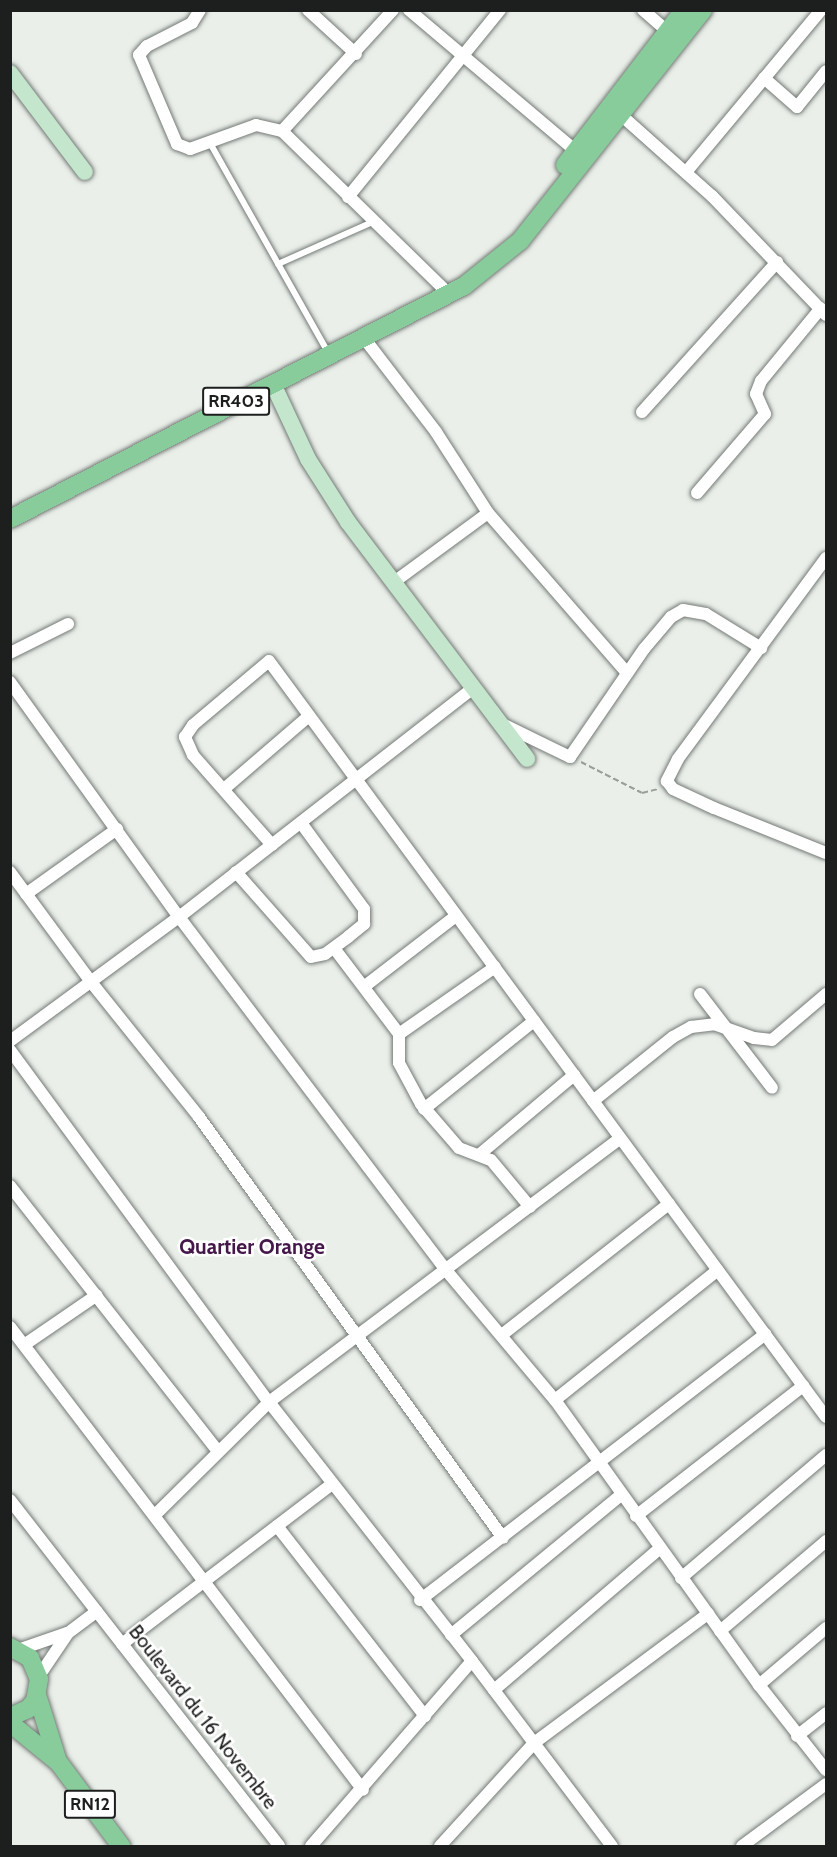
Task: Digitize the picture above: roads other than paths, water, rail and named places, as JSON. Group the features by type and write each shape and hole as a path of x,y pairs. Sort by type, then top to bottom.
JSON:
{"main road":[{"name":"RR403","path":"10,519 457,290 520,241 621,115 673,36 684,10"},
{"name":"RR403","path":"457,290 512,234 576,152 673,36 703,10"},
{"path":"14,1648 30,1658 39,1676"},
{"name":"RN12","path":"39,1676 37,1695 59,1763"},
{"path":"10,1717 28,1709 37,1695"},
{"name":"RN12","path":"10,1723 59,1763 121,1846"}],"street":[{"path":"200,10 192,23 147,46 139,56 177,144 190,149 210,143 245,126 268,126 282,131 373,222 457,290"},
{"path":"308,10 356,54"},
{"path":"282,131 356,54 393,10"},
{"path":"409,10 465,54 576,152"},
{"path":"348,197 500,10"},
{"path":"643,10 673,36"},
{"path":"687,171 821,10"},
{"path":"764,78 797,107 826,71"},
{"path":"10,73 85,172"},
{"path":"621,115 687,171 824,311 761,381 756,394 765,414 697,493"},
{"path":"642,412 777,262"},
{"path":"364,338 436,432 488,513 627,673"},
{"path":"273,384 308,459 393,582 527,759"},
{"path":"393,582 488,513"},
{"path":"826,558 678,759 668,776 669,785 789,841 826,853"},
{"path":"500,723 570,757 627,673 671,617 683,610 706,614 761,648"},
{"path":"10,653 68,624"},
{"path":"272,845 187,745 185,737 193,724 269,661 826,1417"},
{"path":"10,682 179,917 445,1269 503,1334 555,1400 759,1685 826,1770"},
{"path":"10,1041 179,917 473,688"},
{"path":"224,789 309,716"},
{"path":"236,872 311,957 318,958 334,948 364,924 366,914 301,823"},
{"path":"26,894 117,829"},
{"path":"10,872 91,982 199,1117 503,1538"},
{"path":"365,986 456,916"},
{"path":"334,948 365,986 399,1034 399,1063 424,1108 459,1148 480,1154 502,1171 530,1207"},
{"path":"399,1034 495,968"},
{"path":"700,994 772,1088"},
{"path":"593,1101 673,1037 703,1024 726,1027 772,1040 826,994"},
{"path":"424,1108 534,1021"},
{"path":"10,1050 269,1402 420,1600 472,1661 612,1846"},
{"path":"480,1154 574,1075"},
{"path":"155,1515 269,1402 620,1138"},
{"path":"10,1186 218,1451"},
{"path":"503,1334 669,1204"},
{"path":"555,1400 718,1270"},
{"path":"24,1345 97,1295"},
{"path":"10,1328 363,1790"},
{"path":"420,1600 600,1465 765,1334"},
{"path":"636,1516 803,1386"},
{"path":"681,1578 826,1455"},
{"path":"122,1644 332,1484"},
{"path":"450,1635 621,1495"},
{"name":"Boulevard du 16 Novembre","path":"10,1500 279,1846"},
{"path":"277,1526 425,1716"},
{"path":"720,1631 826,1541"},
{"path":"494,1690 660,1548"},
{"path":"39,1676 68,1633 97,1611"},
{"path":"440,1846 534,1743 708,1614"},
{"path":"759,1685 826,1628"},
{"path":"14,1648 68,1633"},
{"path":"312,1846 363,1790 472,1661"},
{"path":"797,1736 826,1713"},
{"path":"748,1845 826,1785"}],"lane":[{"path":"210,143 330,355"},
{"path":"278,264 373,222"}],"district":[{"name":"Quartier Orange","path":"252,1247"}]}
